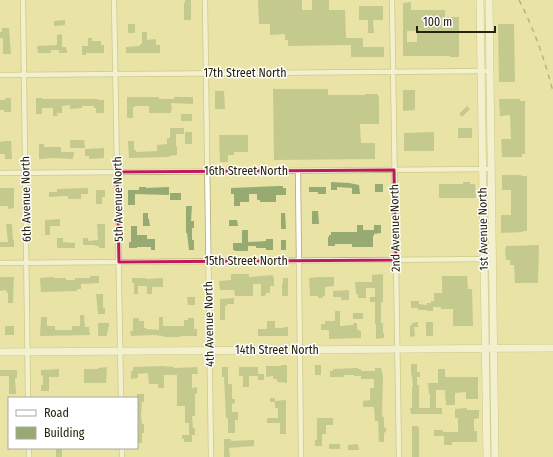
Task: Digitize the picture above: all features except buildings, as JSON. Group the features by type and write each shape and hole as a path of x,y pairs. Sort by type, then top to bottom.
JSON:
{"main road":[{"name":"1st Avenue North","path":"480,0 483,260 495,457"},
{"name":"1st Avenue North","path":"487,457 492,260 489,0"},
{"name":"14th Street North","path":"0,352 553,348"}],"street":[{"name":"6th Avenue North","path":"23,0 28,397"},
{"name":"5th Avenue North","path":"114,0 121,397"},
{"name":"4th Avenue North","path":"204,0 211,457"},
{"name":"2nd Avenue North","path":"392,0 399,457"},
{"name":"17th Street North","path":"0,75 490,72"},
{"name":"16th Street North","path":"0,173 491,169"},
{"path":"298,171 301,457"},
{"name":"15th Street North","path":"0,263 492,260"}],"highlighted area":[{"path":"394,170 396,260 119,262 117,172"}],"railway":[{"path":"519,0 539,45 553,92"}]}
